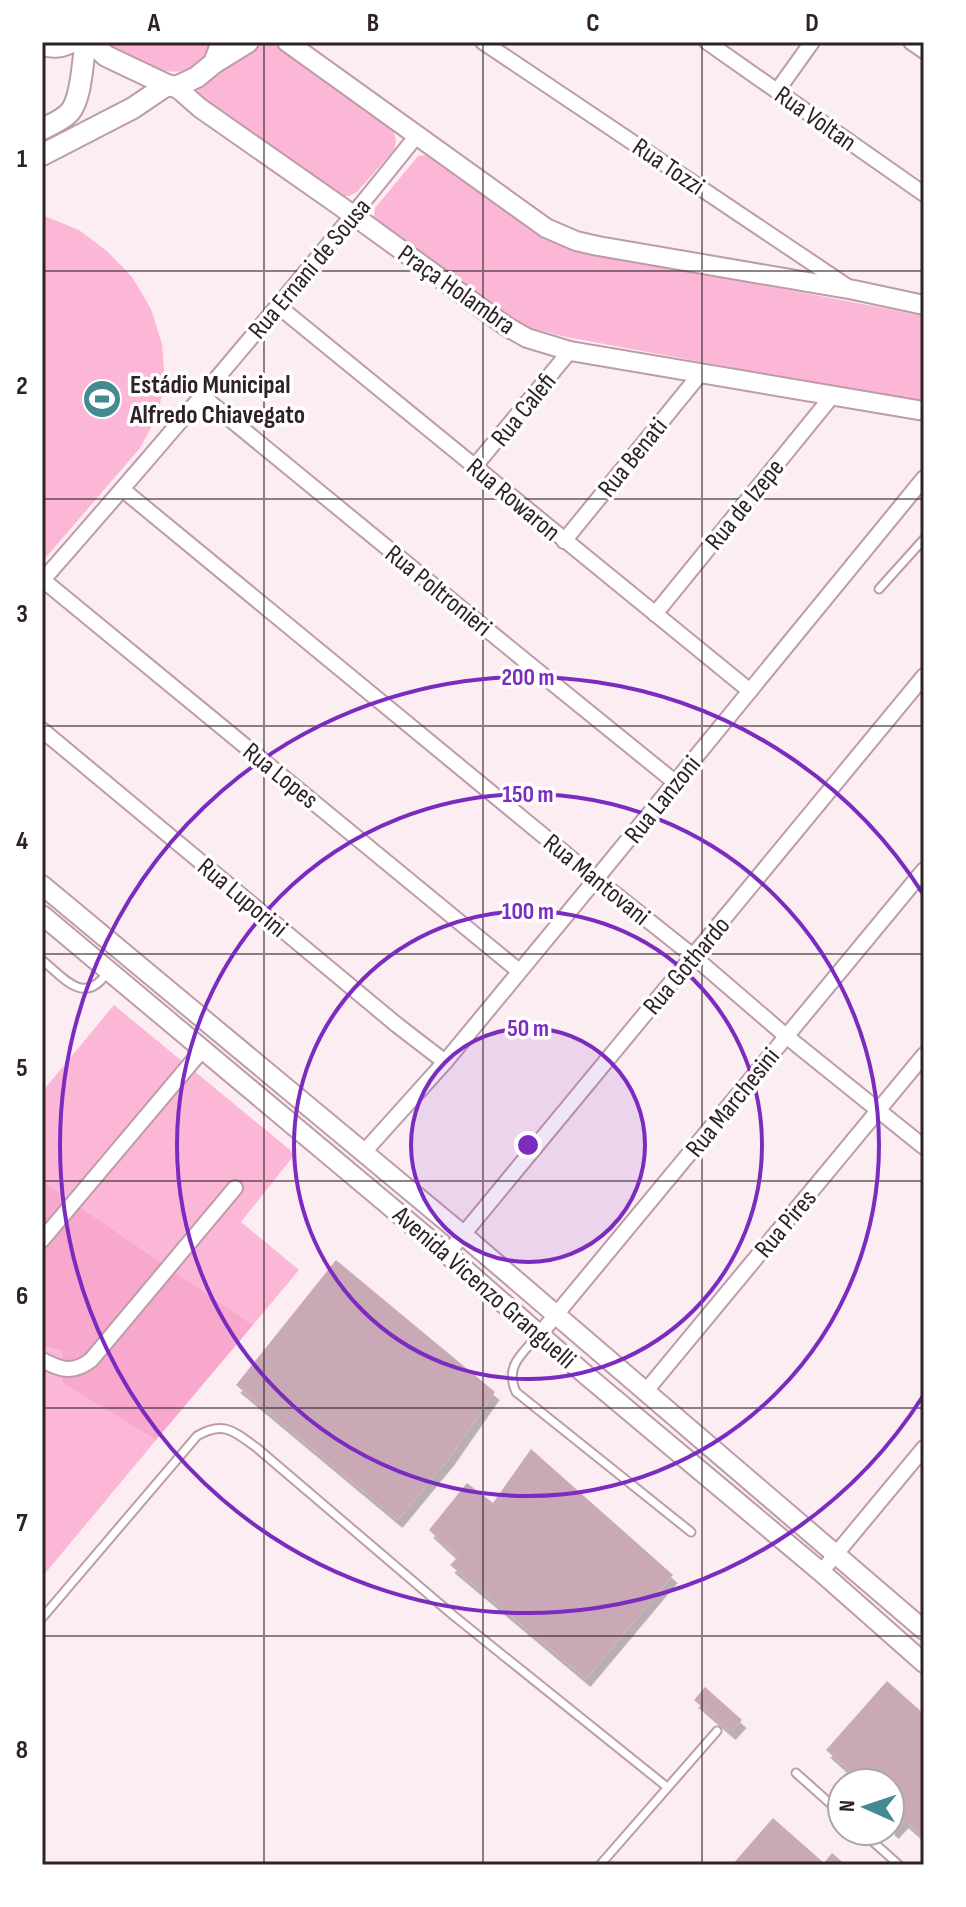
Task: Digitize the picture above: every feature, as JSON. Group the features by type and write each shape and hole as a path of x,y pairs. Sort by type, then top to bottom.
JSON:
{"main road":[{"path":"42,129 69,113 78,97 89,42 106,56 172,86"},
{"path":"214,63 222,42"},
{"path":"42,155 172,86 197,77 248,42"}],"street":[{"path":"42,48 64,50 79,42"},
{"path":"287,42 546,228 568,238 924,305"},
{"name":"Rua Tozzi","path":"483,42 854,290"},
{"name":"Rua Voltan","path":"709,42 924,194"},
{"path":"777,91 812,42"},
{"path":"911,42 924,51"},
{"name":"Praça Holambra","path":"172,86 527,338 570,351 924,411"},
{"name":"Rua Ernani de Sousa","path":"42,580 278,306 418,134"},
{"name":"Rua Rowaron","path":"278,306 750,691"},
{"name":"Rua Calefi","path":"475,466 570,351"},
{"name":"Rua Benati","path":"564,541 701,373"},
{"name":"Rua de Izepe","path":"655,614 833,395"},
{"name":"Rua Poltronieri","path":"202,396 676,783"},
{"name":"Rua Lanzoni","path":"364,1152 445,1062 924,478"},
{"name":"Rua Mantovani","path":"122,489 924,1147"},
{"name":"Rua Lopes","path":"42,580 519,971"},
{"name":"Rua Gothardo","path":"447,1254 924,676"},
{"name":"Rua Luporini","path":"42,730 445,1062"},
{"name":"Rua Marchesini","path":"540,1334 924,870"},
{"name":"Avenida Vicenzo Granguelli","path":"42,885 463,1235 924,1630"},
{"name":"Avenida Vicenzo Granguelli","path":"42,915 447,1254 924,1663"},
{"path":"42,1240 203,1049"},
{"name":"Rua Pires","path":"645,1392 924,1055"},
{"path":"42,1360 63,1370 81,1368 91,1360 235,1188"},
{"path":"821,1572 924,1448"}],"lane":[{"path":"879,589 924,539"},
{"path":"42,960 70,984 85,989 96,987 109,971"},
{"path":"540,1334 513,1365 511,1381 516,1392 691,1532"},
{"path":"42,1618 197,1436 209,1429 223,1428 257,1448 454,1616 667,1787"},
{"path":"872,1618 889,1599"},
{"path":"600,1865 717,1731"},
{"path":"796,1773 826,1800"},
{"path":"879,1847 899,1865"}],"shaded area":[{"path":"103,42 214,42 205,58 193,68 179,72 147,66"},
{"path":"265,43 273,44 391,127 396,138 394,150 357,192 338,196 200,100 197,93 201,79"},
{"path":"418,156 435,158 540,234 566,247 924,316 924,403 526,327 376,222 375,208"},
{"name":"Estádio Municipal Alfredo Chiavegato","path":"42,215 79,230 108,252 132,277 151,309 162,344 165,381 157,417 140,448 42,562"},
{"path":"114,1005 295,1154 241,1222 299,1270 253,1325 42,1181 42,1092"},
{"path":"42,1181 253,1325 156,1440 63,1383 62,1351 42,1346"},
{"path":"42,1346 62,1351 64,1383 156,1440 42,1577"}],"building":[{"path":"336,1260 495,1392 450,1457 398,1520 236,1385"},
{"path":"531,1449 673,1575 586,1679 450,1565 458,1557 429,1530 467,1483 493,1503"},
{"path":"887,1681 924,1714 924,1838 906,1822 906,1767 845,1767 826,1750"},
{"path":"705,1687 742,1720 731,1732 694,1700"},
{"path":"773,1818 824,1863 832,1853 846,1865 732,1865"}],"place":[{"name":"Estádio Municipal Alfredo Chiavegato","path":"102,399"}]}
